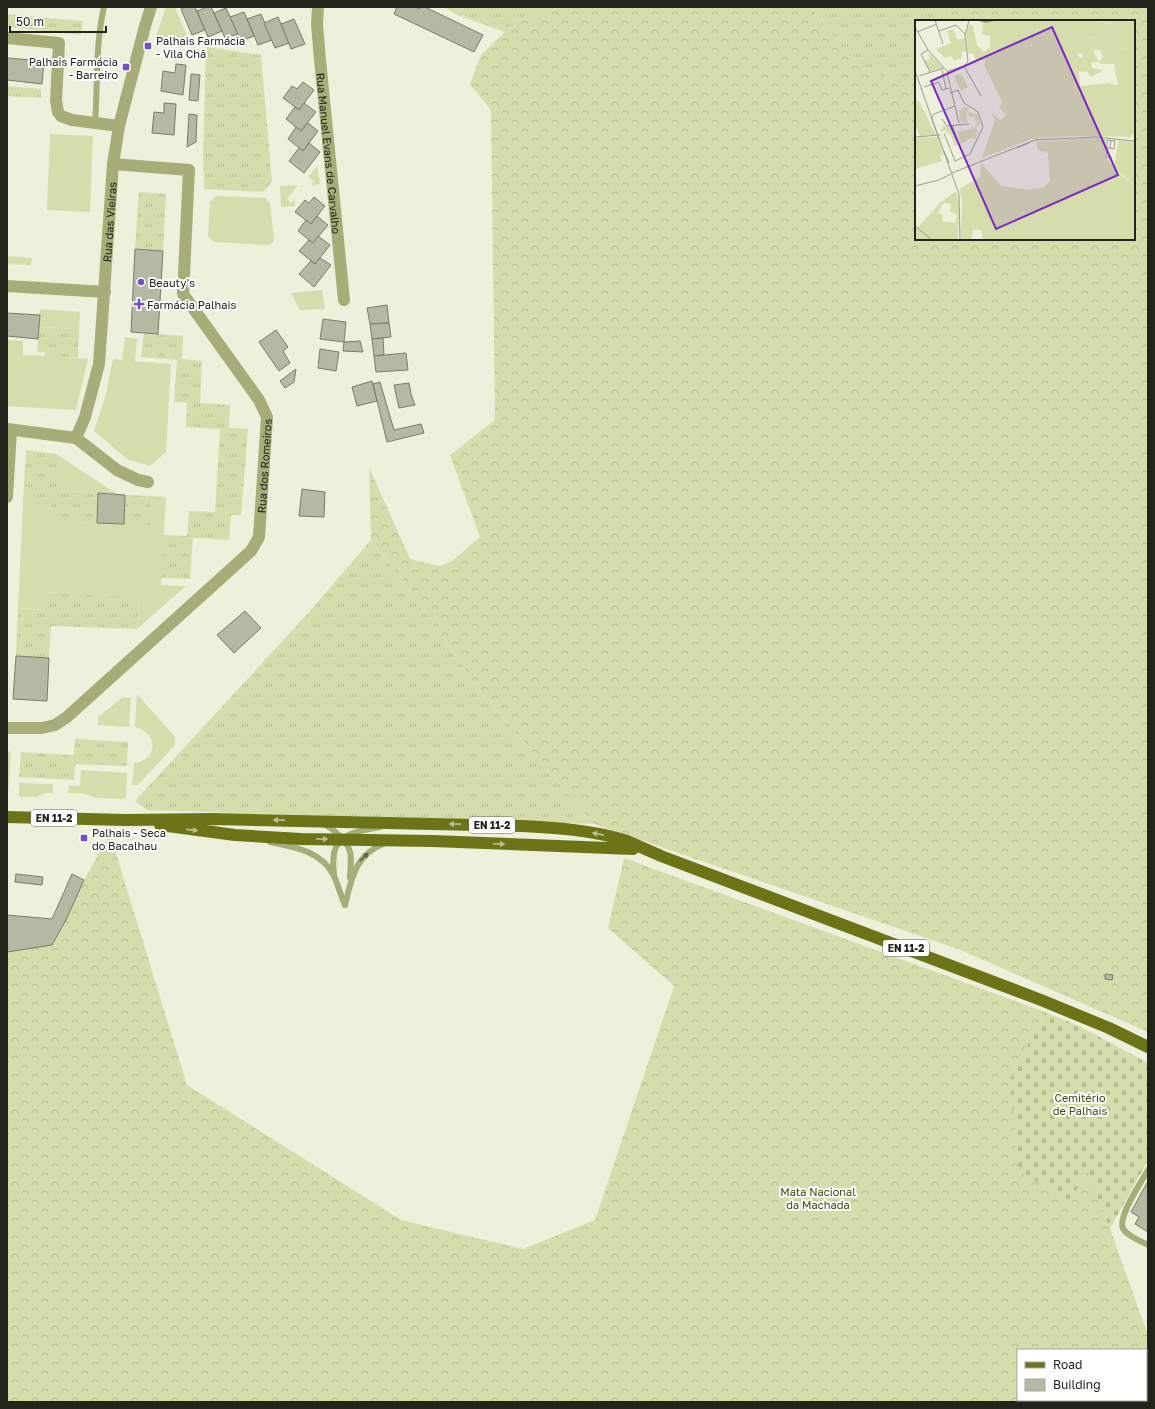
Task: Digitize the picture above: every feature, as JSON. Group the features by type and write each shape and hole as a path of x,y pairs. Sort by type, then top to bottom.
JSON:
{"main road":[{"name":"EN 11-2","path":"7,817 126,820 211,819 522,826 567,829 617,839 1027,995 1109,1028 1148,1047"},
{"name":"EN 11-2","path":"126,820 235,835 301,839 390,840 620,848 642,850 661,856"}],"street":[{"name":"Rua das Vieiras","path":"76,438 87,410 99,364 113,164 119,126 144,26 151,7"},
{"name":"Rua Manuel Evans de Carvalho","path":"318,7 317,24 320,60 344,300"},
{"path":"7,38 59,43 56,100 58,112 62,116 72,120 119,126"},
{"name":"Rua dos Romeiros","path":"7,728 42,728 55,725 66,717 251,551 259,537 267,417 259,400 183,294 189,170 113,164"},
{"path":"7,286 105,292"},
{"path":"7,497 9,429 76,438 117,470 138,480 148,482"}],"lane":[{"path":"95,124 98,34 104,7"},
{"path":"318,821 330,827 349,850 350,884"},
{"path":"390,840 374,848 359,861 350,884 345,906 334,875 333,855 335,849 342,840 353,833 399,823"},
{"path":"235,835 289,846 309,852 322,861 334,875"},
{"path":"1148,1170 1124,1213 1122,1228 1124,1232 1148,1245"}],"green space":[{"path":"166,7 175,7 191,46 155,40"},
{"path":"444,7 562,7 515,22 505,32 457,15"},
{"path":"562,7 811,7 853,62 901,85 915,79 915,240 1135,240 1135,20 949,20 950,7 1148,7 1148,1032 958,949 594,824 477,687 413,594 371,540 369,467 410,559 439,566 451,562 480,537 450,455 495,420 491,110 470,84 481,55 515,22"},
{"path":"811,7 950,7 949,20 915,20 915,79 901,85 853,62"},
{"path":"7,14 83,21 81,35 7,27"},
{"path":"206,47 261,55 272,182 263,192 204,189 203,154"},
{"path":"7,86 41,89 41,98 7,96"},
{"path":"50,134 93,136 90,212 47,210"},
{"path":"317,166 320,184 311,186 314,181 308,177"},
{"path":"298,185 287,199 291,203 295,199 295,206 281,207 280,186"},
{"path":"139,192 166,194 163,251 135,249"},
{"path":"216,196 266,198 270,204 274,241 269,245 214,242 208,236 210,202"},
{"path":"7,256 32,258 31,265 7,264"},
{"path":"322,290 325,309 300,310 291,293"},
{"path":"40,309 80,312 79,329 39,327"},
{"path":"39,327 79,329 78,358 45,356 45,352 37,352"},
{"path":"144,333 183,336 182,359 202,361 200,403 230,405 229,428 248,429 241,515 231,515 229,540 193,538 190,579 161,578 164,535 187,536 189,511 215,512 220,429 186,427 187,403 174,402 177,360 141,357"},
{"path":"125,337 137,339 135,361 171,364 166,452 150,466 127,459 94,431 105,398 113,359 122,360"},
{"path":"7,340 23,341 23,356 32,355 88,359 76,410 7,406"},
{"path":"26,450 56,454 56,490 98,493 97,523 51,521 23,502"},
{"path":"56,454 117,494 56,490"},
{"path":"125,495 152,496 151,525 124,524"},
{"path":"152,496 166,497 161,585 186,586 137,629 139,597 47,592 46,610 18,608 23,502 52,504 51,521 151,525"},
{"path":"371,540 413,594 477,687 594,824 147,810 135,801 310,611"},
{"path":"46,592 139,597 137,629 51,626 49,658 16,656 18,608 45,610"},
{"path":"137,694 175,737 175,745 138,785 132,785 134,763 142,761 148,757 152,746 152,740 148,735 143,730 135,727"},
{"path":"123,697 131,698 129,727 98,725 98,717"},
{"path":"75,739 128,742 127,766 75,764 74,780 19,777 21,752 74,755"},
{"path":"7,751 11,752 8,796 7,796"},
{"path":"81,770 127,773 126,799 96,798 83,793 68,793 69,785 80,786"},
{"path":"19,783 53,784 53,793 45,793 37,797 19,797"},
{"name":"Mata Nacional da Machada","path":"110,834 187,1085 401,1220 523,1249 595,1220 674,986 608,928 624,858 1045,1012 1010,1079 1087,1170 1148,1335 1148,1402 7,1402 7,952 52,945 84,880"},
{"name":"Cemitério de Palhais","path":"1045,1012 1079,1026 1148,1063 1148,1160 1110,1229 1087,1171 1070,1201 1019,1171 1010,1079"}],"building":[{"path":"185,7 195,7 205,30 192,35 181,9"},
{"path":"211,7 222,31 208,37 197,11"},
{"path":"397,7 415,7 419,9 420,7 425,7 483,35 474,52 394,14"},
{"path":"226,8 238,34 225,38 214,13"},
{"path":"244,12 254,36 241,41 230,17"},
{"path":"261,14 272,40 258,45 247,19"},
{"path":"278,17 289,43 275,48 264,23"},
{"path":"294,19 305,44 291,49 281,24"},
{"path":"7,58 44,61 42,84 7,80"},
{"path":"176,64 186,65 183,95 161,91 163,71 175,73"},
{"path":"191,74 200,75 198,101 189,100"},
{"path":"303,82 314,90 299,110 283,98 292,86 297,89"},
{"path":"164,103 176,104 174,135 152,133 154,112 164,113"},
{"path":"304,103 316,112 301,131 286,119 295,107 299,110"},
{"path":"189,114 197,115 196,142 187,147"},
{"path":"308,123 318,131 303,151 288,139 296,127 301,131"},
{"path":"309,143 320,152 304,173 289,161 299,148 303,151"},
{"path":"314,197 325,206 311,224 295,212 305,200 309,203"},
{"path":"317,216 328,225 313,243 298,231 306,220 311,224"},
{"path":"318,236 330,245 315,264 299,251 309,240 313,243"},
{"path":"135,249 163,251 158,334 131,332"},
{"path":"320,258 331,265 314,287 299,274 311,261 315,264"},
{"path":"387,305 389,323 370,324 367,308"},
{"path":"7,313 40,315 38,339 7,336"},
{"path":"323,319 346,322 344,342 320,339"},
{"path":"389,323 391,337 372,339 370,324"},
{"path":"276,330 288,347 283,351 290,363 279,371 259,342"},
{"path":"383,338 384,355 374,356 372,339"},
{"path":"360,341 363,352 343,351 344,342"},
{"path":"320,349 339,352 336,371 318,368"},
{"path":"406,353 408,370 376,372 374,356"},
{"path":"296,369 294,382 285,388 280,381"},
{"path":"372,381 377,401 357,406 352,387"},
{"path":"380,382 394,430 421,424 424,433 387,442 373,384"},
{"path":"409,383 415,405 399,408 394,385"},
{"path":"302,489 325,492 324,517 299,516"},
{"path":"98,493 125,495 124,524 97,523"},
{"path":"245,611 261,628 234,653 217,635"},
{"path":"16,656 49,658 47,701 13,699"},
{"path":"16,874 43,877 42,885 15,882"},
{"path":"72,874 84,880 66,920 52,945 7,952 7,915 52,919"},
{"path":"1105,974 1113,975 1112,980 1105,979"},
{"path":"1148,1181 1148,1232 1135,1224 1139,1217 1131,1212"}],"place":[{"name":"Palhais Farmácia - Vila Chã","path":"148,46"},
{"name":"Palhais Farmácia - Barreiro","path":"126,67"},
{"name":"Beauty's","path":"141,282"},
{"name":"Farmácia Palhais","path":"139,304"},
{"name":"Palhais - Seca do Bacalhau","path":"84,838"}]}
